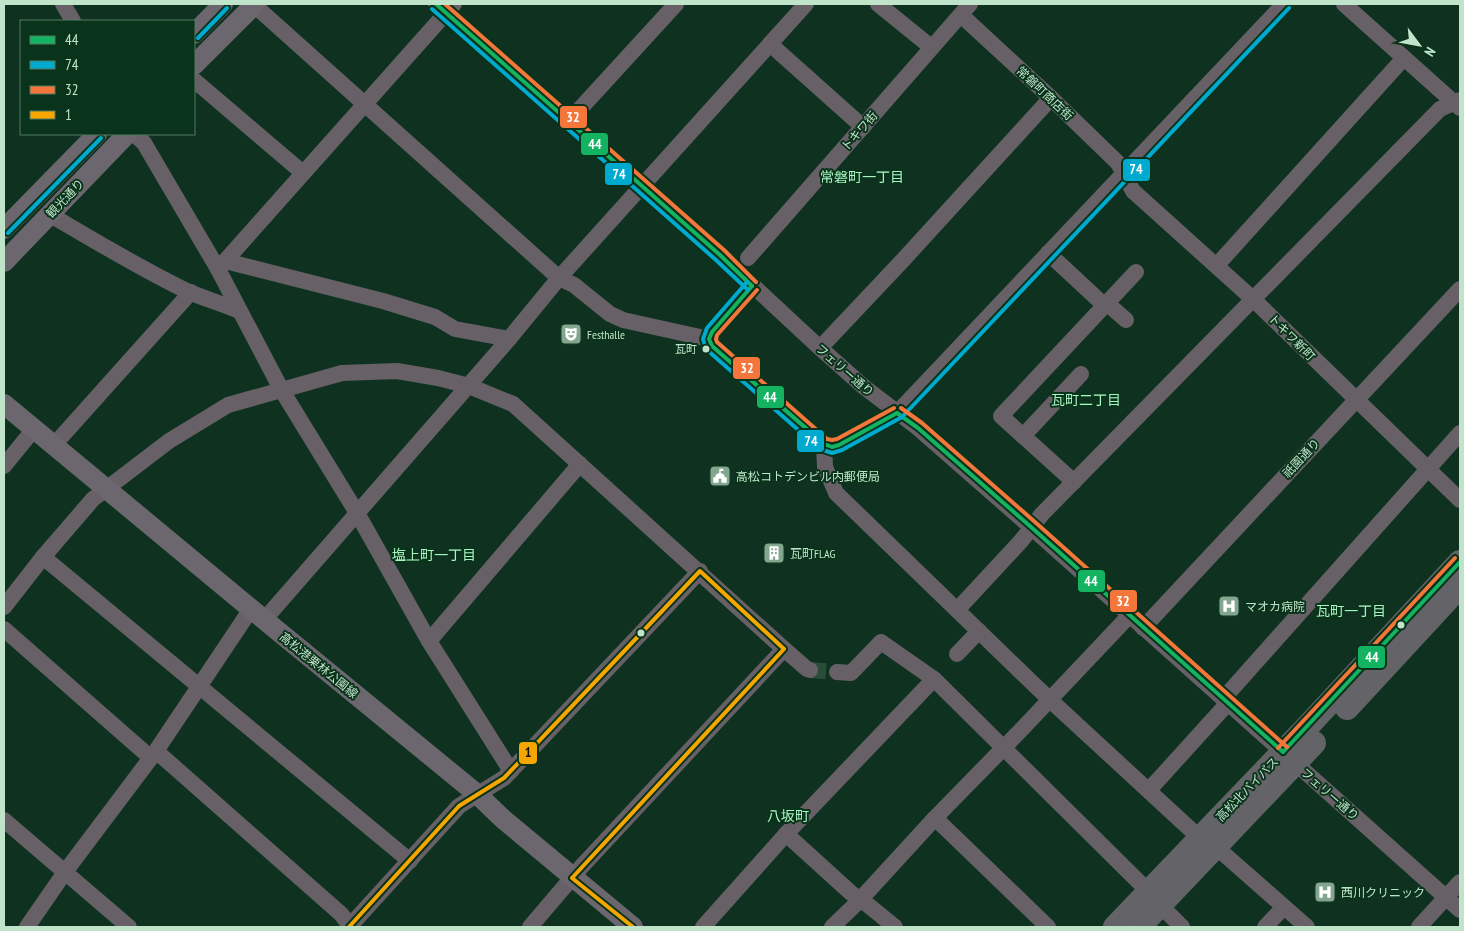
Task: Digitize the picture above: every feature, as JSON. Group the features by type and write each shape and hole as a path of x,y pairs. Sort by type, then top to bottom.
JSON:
{"highway":[{"name":"高松北バイパス","path":"1289,758 1460,562"},
{"name":"高松北バイパス","path":"1115,927 1154,898 1289,758 1460,586"},
{"name":"高松北バイパス","path":"1139,927 1154,898"}],"main road":[{"path":"195,33 223,4"},
{"path":"195,64 254,4"},
{"name":"観光通り","path":"4,229 96,135"},
{"name":"観光通り","path":"4,262 126,135"},
{"name":"高松港栗林公園線","path":"4,404 478,794 503,819 633,927"}],"street":[{"path":"63,4 72,20"},
{"path":"254,4 559,278 574,285 610,314 623,320 709,339"},
{"path":"27,927 64,872 153,755 200,686 257,614 357,513 469,386 559,278 806,4"},
{"path":"878,4 932,47"},
{"path":"897,413 1284,4"},
{"path":"1344,4 1458,103"},
{"path":"568,122 671,6"},
{"path":"221,265 365,105 446,7"},
{"name":"フェリー通り","path":"446,7 568,122 643,186 820,348 897,413 918,428 1031,527 1460,910"},
{"name":"トキワ街","path":"748,258 966,9"},
{"name":"常磐町商店街","path":"966,9 1051,98 1118,163 1124,174"},
{"path":"770,44 863,127"},
{"path":"1217,265 1404,58"},
{"path":"195,81 303,173"},
{"path":"820,348 1051,98"},
{"path":"957,610 1074,482 1440,109 1458,103"},
{"path":"135,135 144,143 221,265 240,310 282,389 357,513 429,641 511,771"},
{"name":"トキワ新町","path":"1124,174 1133,191 1217,265 1460,500"},
{"path":"49,214 116,254 191,292 240,310"},
{"path":"1048,253 1105,306 1109,305 1126,320"},
{"path":"221,265 383,301 435,317 455,329 509,339"},
{"path":"1074,482 1001,416 1136,272"},
{"name":"祇園通り","path":"1143,628 1460,289"},
{"path":"54,445 191,292"},
{"path":"4,607 93,498 170,441 228,405 342,373 397,371 438,378 469,386 513,404 700,571 807,670 810,670"},
{"path":"1022,436 1081,374"},
{"path":"4,466 34,429"},
{"path":"1149,790 1460,434"},
{"path":"824,444 826,467 836,493 1049,699 1149,790 1307,927"},
{"path":"429,641 580,464"},
{"path":"43,557 410,861"},
{"path":"4,629 341,914 350,927 459,806 504,778 700,571"},
{"path":"832,927 1129,616"},
{"path":"957,654 979,631"},
{"path":"837,672 851,673 882,642 934,679 1182,927"},
{"path":"530,927 572,878 784,649"},
{"path":"703,927 786,834 934,679"},
{"path":"935,818 1048,927"},
{"path":"4,820 129,927"},
{"path":"786,834 895,927"},
{"path":"1419,927 1460,882"},
{"path":"1265,927 1284,907"}],"tunnel":[{"path":"810,670 837,672"}],"transit line":[{"name":"44","path":"436,4 720,255 752,286"},
{"name":"32","path":"445,4 724,250 756,282"},
{"name":"74","path":"198,38 227,8"},
{"name":"74","path":"747,282 707,328 703,339 706,349 820,449 832,453 842,450 902,417 1289,8"},
{"name":"74","path":"432,9 748,290"},
{"name":"74","path":"8,233 101,138"},
{"name":"44","path":"752,286 712,332 709,339 712,346 824,444 832,447 897,413"},
{"name":"32","path":"757,290 717,335 717,342 827,439 837,439 894,408"},
{"name":"32","path":"901,408 922,423 1035,522 1287,747"},
{"name":"44","path":"897,413 918,428 1031,527 1283,752"},
{"name":"32","path":"1278,748 1455,558"},
{"name":"44","path":"1283,752 1460,562"},
{"name":"1","path":"349,927 459,806 504,778 700,571 784,649 572,878 633,927"}],"place":[{"name":"Festhalle","path":"571,334"},
{"name":"瓦町","path":"706,349"},
{"name":"高松コトデンビル内郵便局","path":"720,476"},
{"name":"瓦町FLAG","path":"774,553"},
{"name":"マオカ病院","path":"1229,606"},
{"name":"西川クリニック","path":"1325,892"}],"district":[{"name":"常磐町一丁目","path":"862,177"},
{"name":"瓦町二丁目","path":"1086,400"},
{"name":"塩上町一丁目","path":"434,555"},
{"name":"瓦町一丁目","path":"1351,611"},
{"name":"八坂町","path":"788,816"}]}
